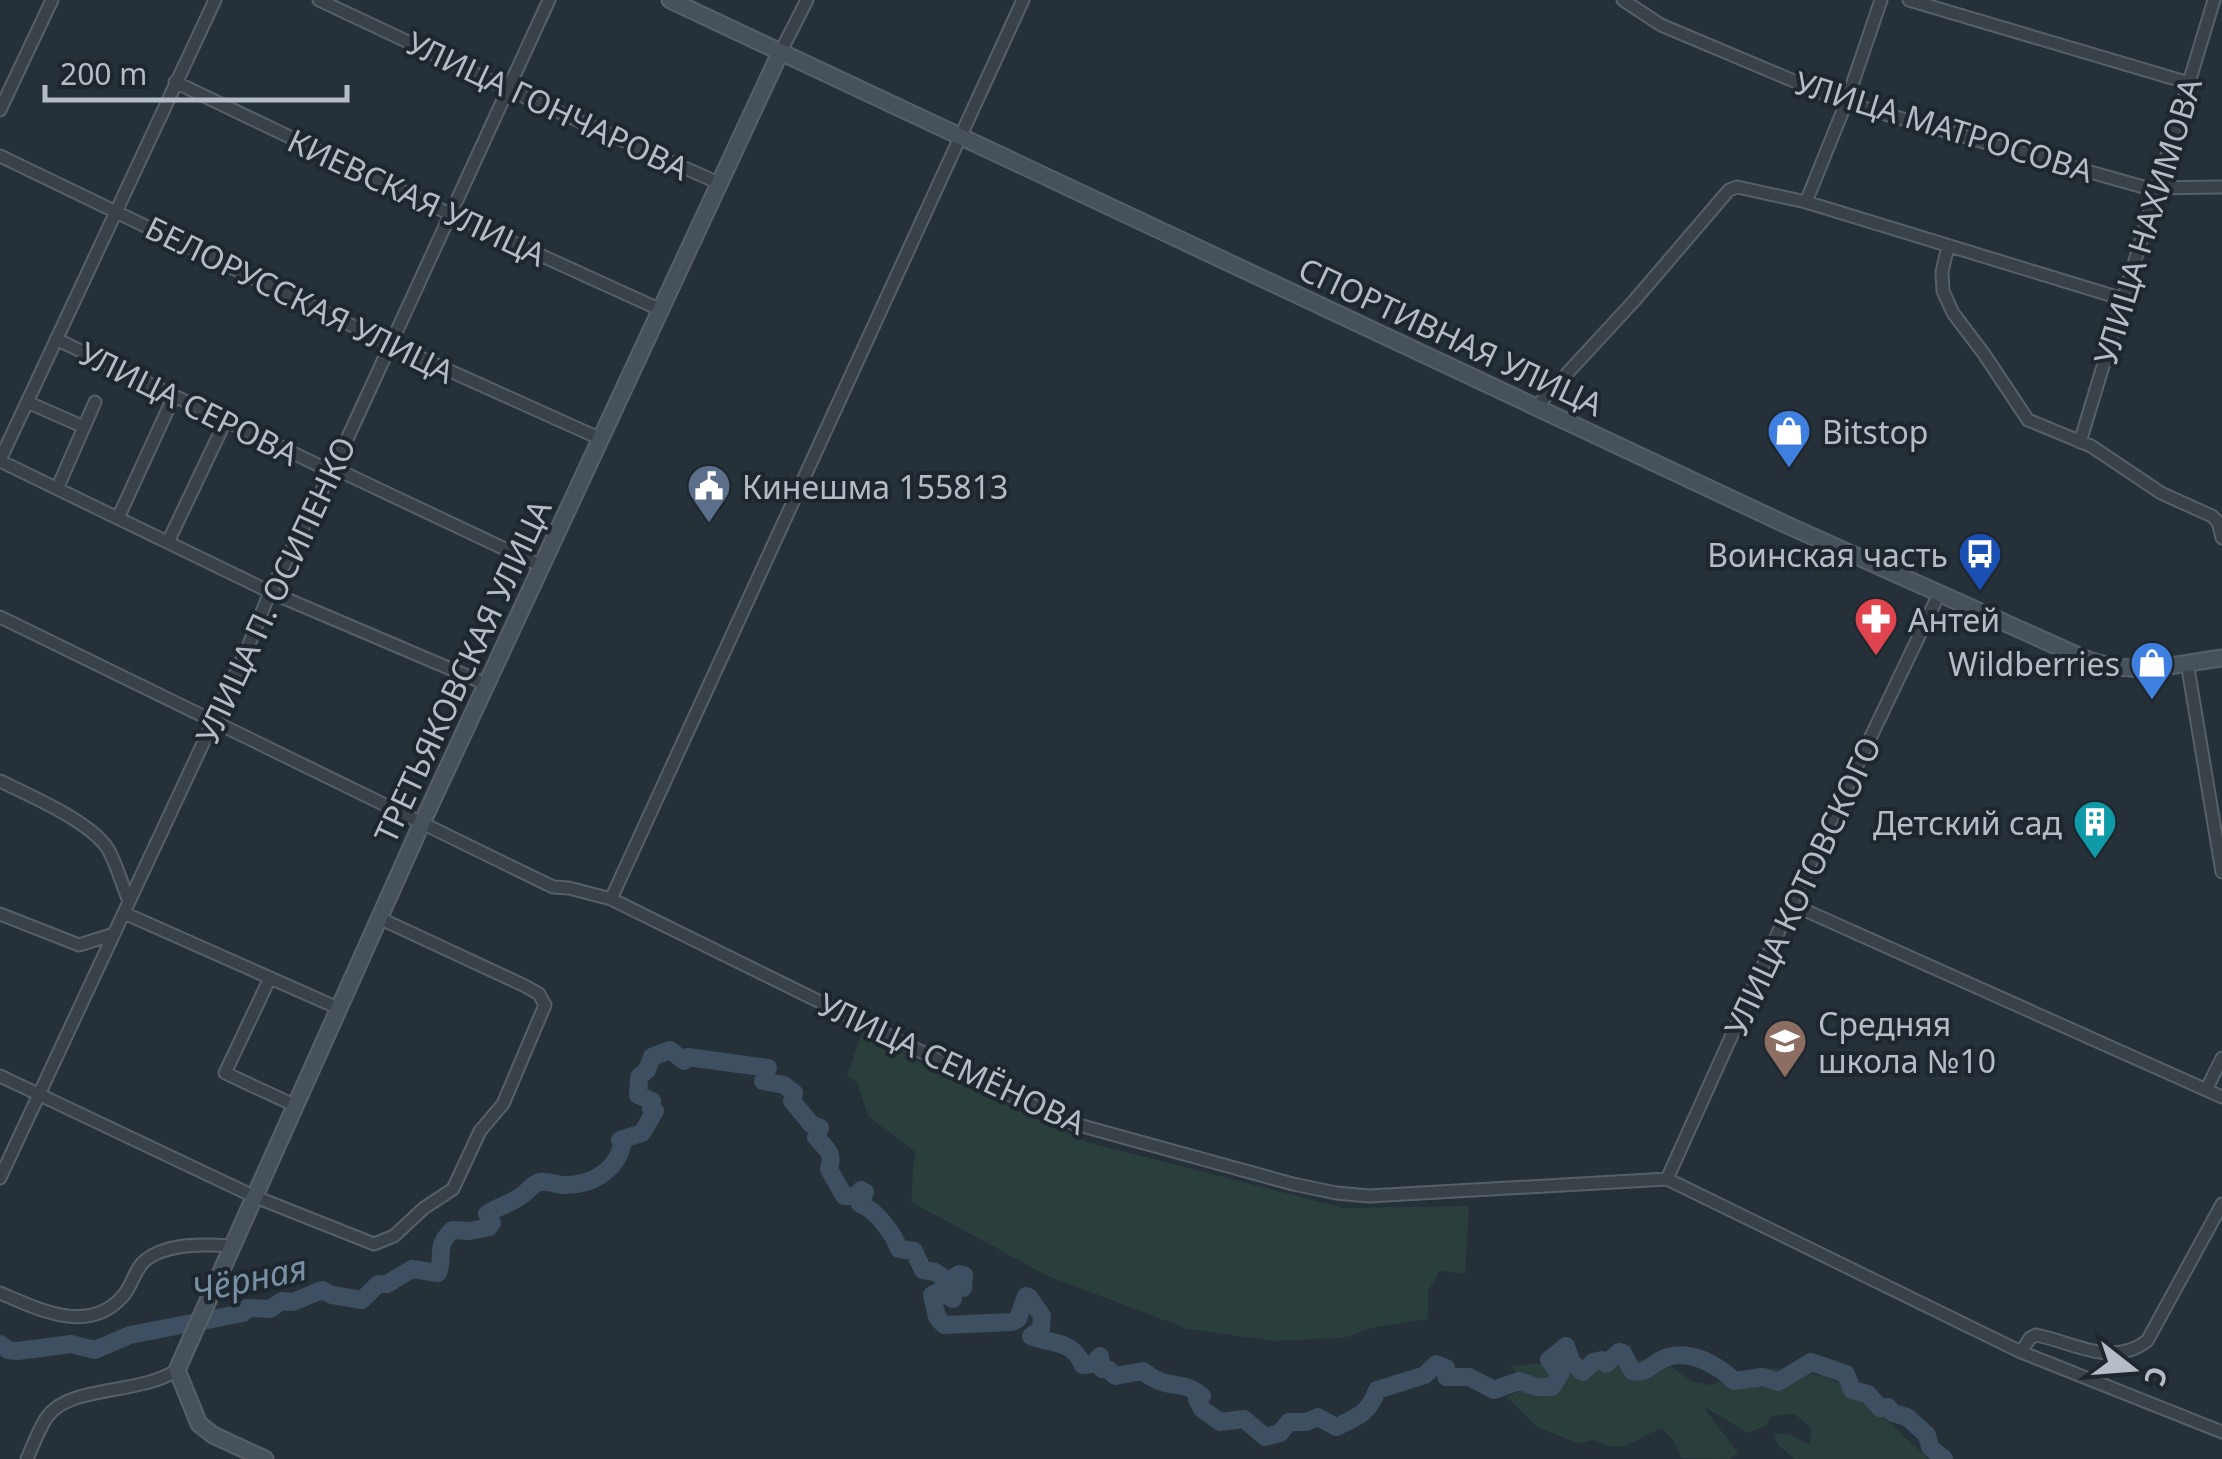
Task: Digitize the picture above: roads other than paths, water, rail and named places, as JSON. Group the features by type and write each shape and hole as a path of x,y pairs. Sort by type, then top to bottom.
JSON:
{"street":[{"path":"0,110 52,0"},
{"path":"215,0 0,461 270,592 486,684"},
{"name":"УЛИЦА ГОНЧАРОВА","path":"319,0 722,184"},
{"name":"УЛИЦА П. ОСИПЕНКО","path":"0,1178 549,0"},
{"name":"СПОРТИВНАЯ УЛИЦА","path":"670,0 1939,594 2108,668 2136,670 2222,658"},
{"name":"ТРЕТЬЯКОВСКАЯ УЛИЦА","path":"179,1364 421,825 807,0"},
{"path":"611,900 1023,0"},
{"name":"УЛИЦА МАТРОСОВА","path":"1623,0 1661,25 1846,103 2156,189 2222,187"},
{"path":"1806,202 1846,103 1881,0"},
{"path":"1910,0 2189,83"},
{"name":"УЛИЦА НАХИМОВА","path":"2080,442 2214,0"},
{"name":"КИЕВСКАЯ УЛИЦА","path":"174,82 662,310"},
{"name":"БЕЛОРУССКАЯ УЛИЦА","path":"0,156 390,344 601,439"},
{"path":"1537,406 1729,190 1737,188 1806,202 2123,299"},
{"path":"1948,246 1942,272 1952,313 2028,420 2110,456 2161,493 2212,516 2222,538"},
{"name":"УЛИЦА СЕРОВА","path":"56,339 541,566"},
{"path":"118,518 174,396"},
{"path":"27,402 84,427"},
{"path":"57,489 95,402"},
{"path":"168,542 226,420"},
{"name":"УЛИЦА КОТОВСКОГО","path":"1667,1179 1791,904 1939,594"},
{"name":"УЛИЦА СЕМЁНОВА","path":"0,617 214,719 421,825 553,887 611,900 1075,1124 1336,1194 1369,1196 1667,1179"},
{"path":"2187,662 2222,872"},
{"path":"0,781 101,840 110,852 126,907 338,1008"},
{"path":"1791,904 2222,1097"},
{"path":"0,914 79,944 114,934"},
{"path":"0,1076 253,1196 374,1244 394,1236 424,1208 453,1189 480,1131 503,1104 544,1005 539,994 379,918"},
{"path":"270,978 225,1073 294,1104"},
{"path":"2206,1090 2222,1058"},
{"path":"1667,1179 2021,1352 2222,1432"},
{"path":"2021,1352 2036,1335 2093,1352 2116,1354 2147,1341 2222,1204"},
{"path":"0,1293 56,1315 99,1314 122,1298 143,1262 152,1256 184,1246 230,1246"},
{"path":"26,1459 48,1415 62,1403 92,1393 160,1381 179,1364 199,1424 264,1459"}],"waterway":[{"name":"Чёрная","path":"0,1344 18,1351 71,1344 95,1350 130,1335 243,1313 247,1308 270,1309 282,1301 293,1302 322,1290 362,1300 378,1284 387,1284 412,1269 438,1273 442,1247 452,1230 489,1227 492,1223 487,1214 537,1183 583,1183 607,1170 619,1155 620,1140 642,1133 655,1111 652,1101 638,1095 639,1077 652,1057 670,1050 684,1061 687,1057 768,1068 763,1081 784,1085 794,1093 792,1101 811,1124 820,1128 816,1137 828,1151 829,1169 844,1196 865,1192 860,1204 883,1223 899,1249 914,1251 923,1270 949,1281 964,1275 963,1288 952,1287 953,1299 940,1291 932,1295 937,1317 944,1325 1012,1322 1018,1319 1026,1296 1029,1297 1042,1316 1041,1329 1031,1336 1068,1347 1083,1365 1093,1364 1100,1356 1102,1369 1115,1376 1143,1371 1160,1381 1187,1387 1202,1396 1197,1399 1202,1409 1220,1422 1244,1419 1265,1437 1280,1433 1289,1422 1318,1417 1336,1427 1362,1413 1377,1390 1425,1375 1436,1364 1446,1368 1446,1377 1469,1377 1494,1390 1519,1381 1552,1387 1560,1374 1549,1360 1566,1346 1572,1363 1583,1372 1593,1362 1602,1360 1606,1364 1619,1352 1632,1371 1642,1371 1677,1355 1695,1357 1734,1381 1763,1377 1778,1382 1811,1362 1846,1374 1852,1390 1868,1394 1880,1408 1888,1407 1907,1417 1927,1435 1930,1447 1944,1459"}],"place":[{"name":"Bitstop","path":"1789,469"},
{"name":"Кинешма 155813","path":"709,524"},
{"name":"Воинская часть","path":"1980,592"},
{"name":"Антей","path":"1876,657"},
{"name":"Wildberries","path":"2152,701"},
{"name":"Детский сад","path":"2095,860"},
{"name":"Средняя школа №10","path":"1785,1079"}]}
